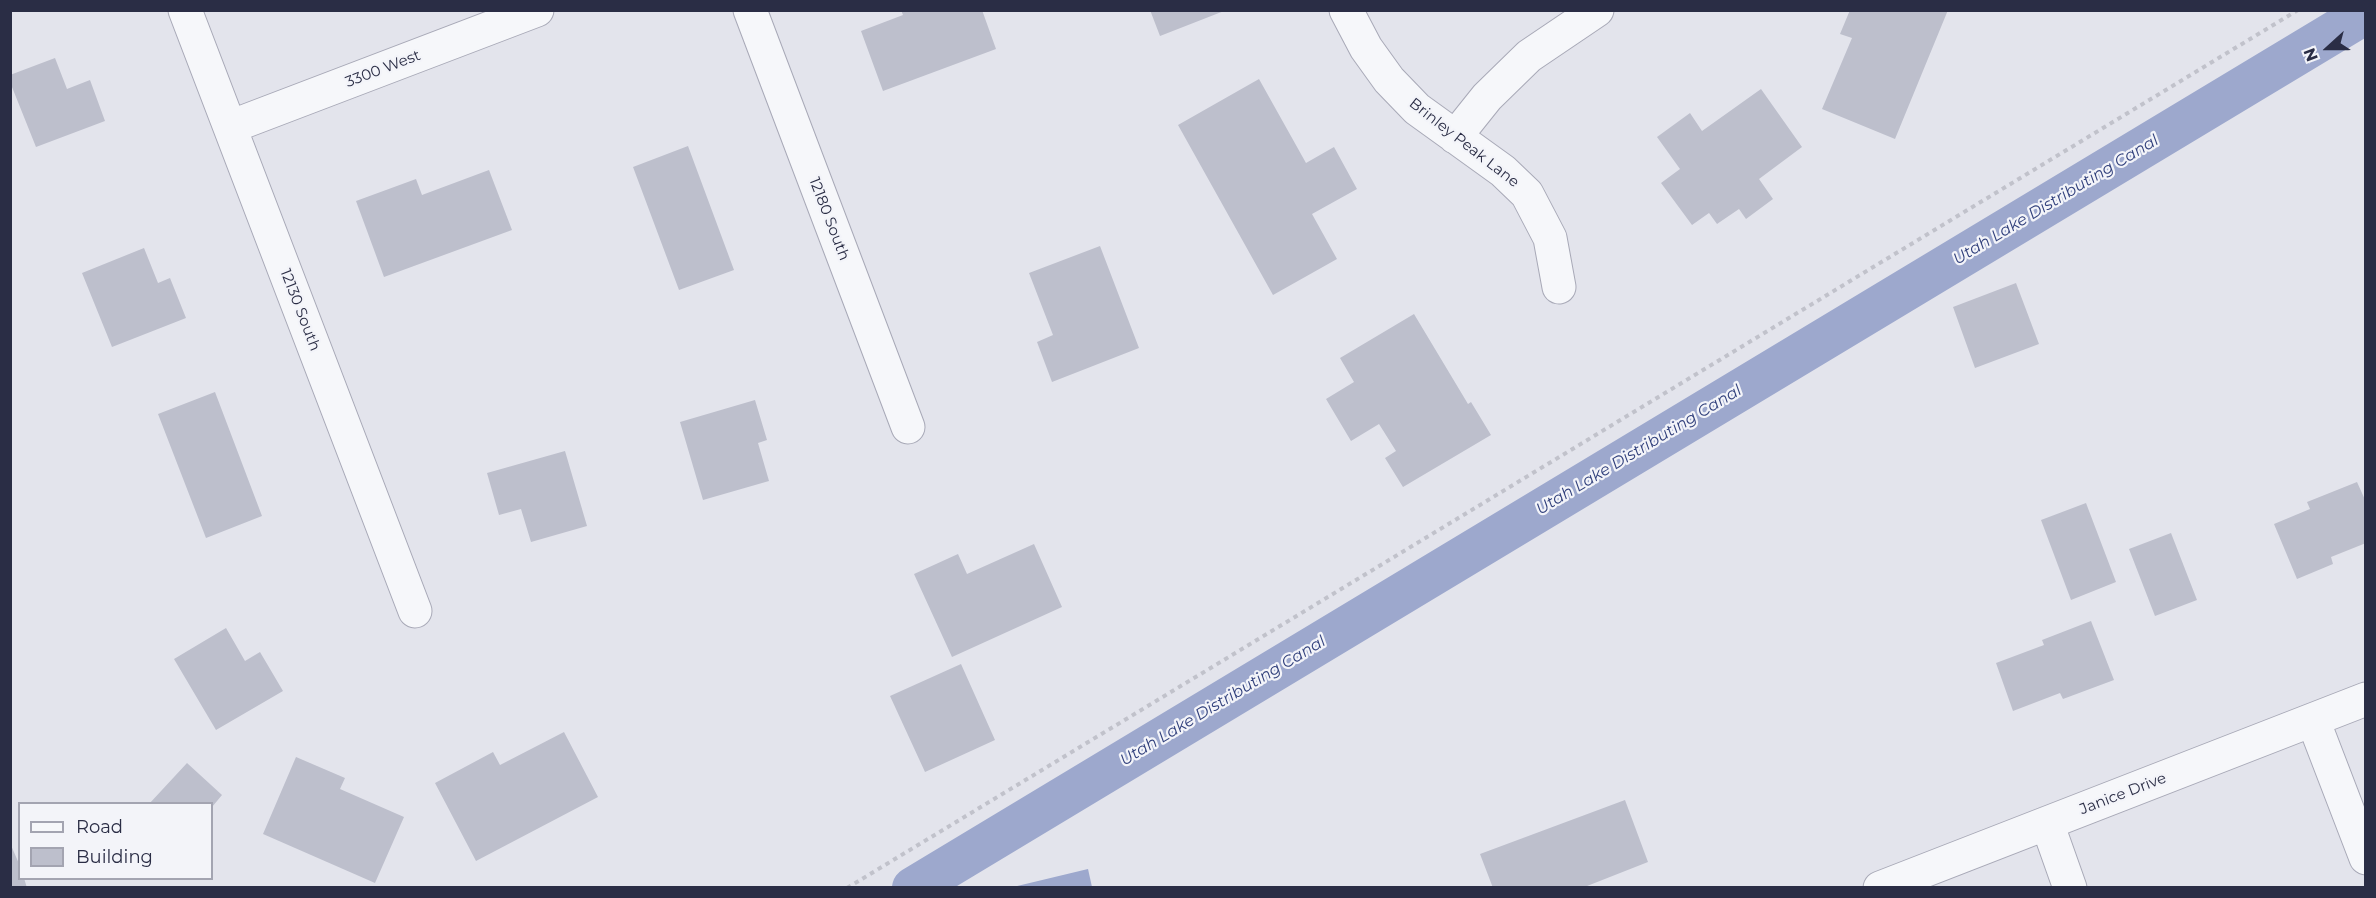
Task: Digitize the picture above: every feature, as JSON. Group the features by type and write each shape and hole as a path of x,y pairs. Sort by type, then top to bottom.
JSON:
{"street":[{"name":"12130 South","path":"185,10 415,611"},
{"name":"3300 West","path":"230,127 537,10"},
{"name":"12180 South","path":"750,10 908,427"},
{"name":"Brinley Peak Lane","path":"1346,10 1366,48 1389,80 1417,109 1503,171 1527,194 1550,238 1559,287"},
{"path":"1455,137 1487,97 1514,70 1557,35 1597,10"},
{"name":"Janice Drive","path":"1880,888 2366,699"},
{"path":"2313,720 2366,858"},
{"path":"2047,823 2070,888"}],"path":[{"path":"847,888 2298,10"}],"water":[{"path":"1088,869 1092,887 1013,887"}],"building":[{"path":"901,10 982,10 996,49 883,91 861,31 903,15"},
{"path":"1150,10 1224,10 1224,11 1160,36"},
{"path":"1850,10 1948,10 1895,139 1822,109 1852,38 1840,34"},
{"path":"55,58 67,89 90,80 105,121 36,147 10,82 10,75"},
{"path":"1259,79 1306,163 1334,147 1357,189 1312,214 1337,259 1273,295 1178,125"},
{"path":"1761,89 1802,147 1759,179 1773,199 1746,219 1739,209 1717,224 1709,213 1692,225 1661,183 1680,169 1657,137 1690,113 1702,131"},
{"path":"688,146 734,270 679,290 633,167"},
{"path":"489,170 512,230 384,277 356,201 416,179 422,195"},
{"path":"1100,246 1139,348 1052,382 1037,342 1053,335 1029,273"},
{"path":"144,248 158,283 170,278 186,318 112,347 82,273"},
{"path":"2016,283 2039,344 1975,368 1953,307"},
{"path":"1414,314 1468,404 1471,402 1491,435 1403,487 1385,458 1396,451 1379,424 1351,441 1326,399 1354,382 1340,358"},
{"path":"215,392 262,516 206,538 158,414"},
{"path":"755,400 767,440 758,443 769,481 703,500 680,422"},
{"path":"565,451 587,526 531,542 521,509 499,515 487,473"},
{"path":"2357,482 2366,502 2366,543 2331,557 2333,564 2297,579 2274,524 2310,509 2307,502"},
{"path":"2086,503 2116,582 2071,600 2041,520"},
{"path":"2171,533 2197,600 2155,616 2129,549"},
{"path":"1034,544 1062,607 952,657 914,574 958,554 967,574"},
{"path":"2091,621 2114,680 2063,699 2060,693 2013,711 1996,663 2044,645 2042,640"},
{"path":"226,628 245,661 260,652 283,691 216,730 174,659"},
{"path":"961,664 995,740 925,772 890,696"},
{"path":"564,732 598,797 476,861 435,783 493,752 500,765"},
{"path":"296,757 345,778 340,789 404,817 375,883 263,834"},
{"path":"187,763 222,795 213,806 213,802 151,802"},
{"path":"1625,800 1648,862 1582,888 1493,888 1480,854"},
{"path":"10,843 18,861 18,880 25,880 27,888 10,888"}],"waterway":[{"name":"Utah Lake Distributing Canal","path":"913,888 2366,13"}]}
